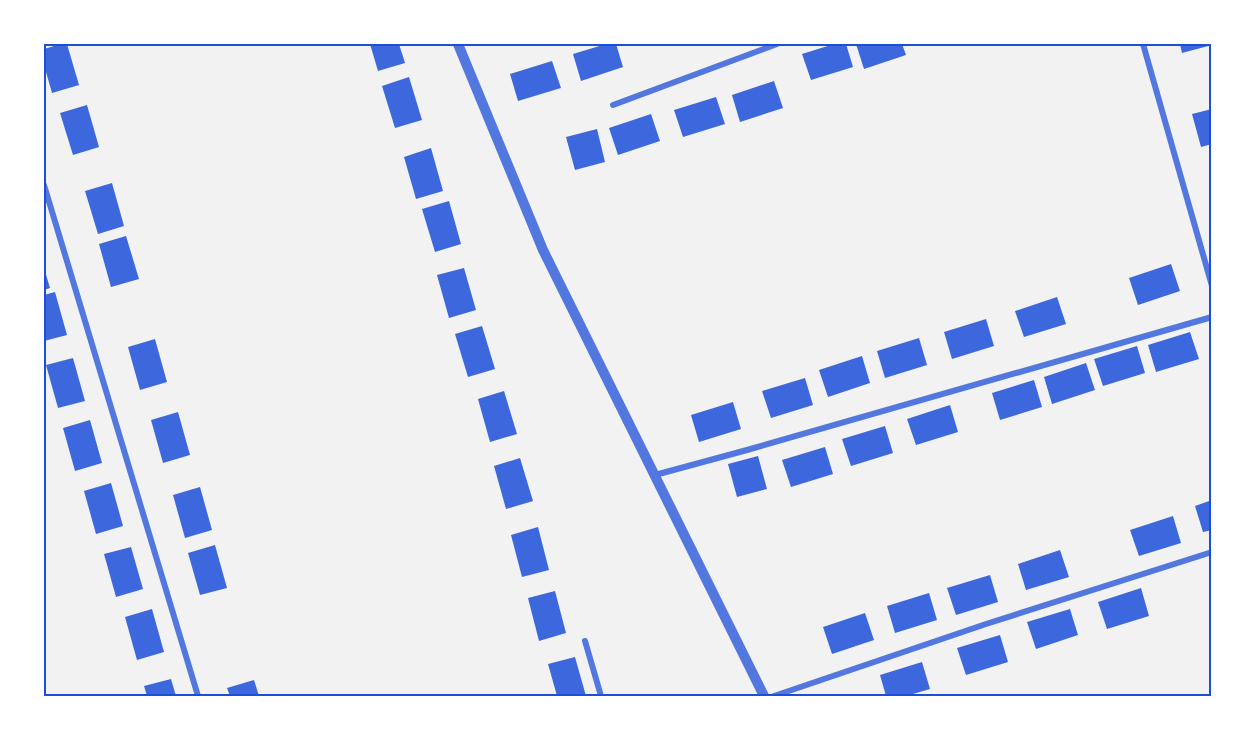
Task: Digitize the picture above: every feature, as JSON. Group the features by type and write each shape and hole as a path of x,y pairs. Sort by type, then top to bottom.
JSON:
{"street":[{"path":"458,44 543,250 764,696"},
{"path":"613,105 777,44"},
{"path":"1143,44 1212,286"},
{"path":"44,185 198,696"},
{"path":"655,475 1212,316"},
{"path":"774,696 986,624 1212,552"},
{"path":"585,641 602,696"}],"building":[{"path":"67,44 79,85 52,93 44,65 44,49"},
{"path":"370,44 399,44 405,63 378,71"},
{"path":"606,44 616,44 623,67 581,81 573,54"},
{"path":"834,44 846,44 853,67 811,80 802,54"},
{"path":"856,44 902,44 906,55 864,69"},
{"path":"1180,44 1212,44 1212,45 1182,53"},
{"path":"552,61 561,88 518,101 510,74"},
{"path":"409,77 422,120 395,128 382,86"},
{"path":"774,81 783,108 740,122 732,95"},
{"path":"716,97 725,124 683,137 674,110"},
{"path":"87,105 99,147 73,155 60,113"},
{"path":"1212,109 1212,144 1201,147 1192,114"},
{"path":"651,114 660,141 618,155 609,128"},
{"path":"597,129 605,162 575,170 566,137"},
{"path":"431,148 443,191 416,199 404,157"},
{"path":"112,183 124,226 98,234 85,191"},
{"path":"449,201 461,244 435,252 422,209"},
{"path":"126,236 139,279 111,287 99,244"},
{"path":"1171,264 1180,291 1138,305 1129,278"},
{"path":"44,268 50,288 44,290"},
{"path":"464,268 476,310 449,318 437,275"},
{"path":"55,292 67,335 44,341 44,295"},
{"path":"1057,297 1066,324 1024,337 1015,311"},
{"path":"986,319 994,346 952,359 944,332"},
{"path":"482,326 495,369 468,377 455,334"},
{"path":"1190,332 1199,359 1156,372 1148,345"},
{"path":"919,338 927,365 885,378 877,351"},
{"path":"155,339 167,382 140,390 128,347"},
{"path":"1137,346 1145,373 1103,386 1094,359"},
{"path":"862,356 870,383 828,397 819,370"},
{"path":"73,358 85,401 58,408 46,365"},
{"path":"1086,363 1095,390 1052,404 1044,377"},
{"path":"805,378 813,405 771,418 762,391"},
{"path":"1034,380 1042,407 1000,420 992,393"},
{"path":"504,391 517,434 490,442 478,399"},
{"path":"733,402 741,429 699,442 691,415"},
{"path":"950,405 958,432 916,445 907,419"},
{"path":"178,412 190,455 163,463 151,420"},
{"path":"90,420 102,463 75,471 63,428"},
{"path":"885,426 893,453 851,466 842,439"},
{"path":"825,447 833,474 791,487 782,460"},
{"path":"758,456 767,489 737,497 728,464"},
{"path":"520,458 533,501 506,509 494,466"},
{"path":"111,483 123,526 96,534 84,491"},
{"path":"200,487 212,530 185,538 173,495"},
{"path":"1212,500 1212,530 1203,532 1195,506"},
{"path":"1173,516 1181,543 1139,556 1130,530"},
{"path":"538,527 549,570 522,577 511,535"},
{"path":"215,545 227,588 200,595 188,553"},
{"path":"131,547 143,589 116,597 104,554"},
{"path":"1060,550 1069,577 1026,590 1018,564"},
{"path":"990,575 998,602 956,615 947,588"},
{"path":"1141,588 1149,616 1107,629 1098,602"},
{"path":"555,591 566,633 539,641 528,598"},
{"path":"929,593 937,620 895,633 887,606"},
{"path":"152,609 164,652 137,660 125,617"},
{"path":"1070,609 1078,635 1036,649 1027,622"},
{"path":"865,613 874,640 832,654 823,627"},
{"path":"1000,635 1008,662 966,675 957,648"},
{"path":"575,657 586,696 557,696 548,664"},
{"path":"922,662 930,689 906,696 886,696 880,675"},
{"path":"171,679 176,696 147,696 144,686"},
{"path":"254,680 259,696 230,696 227,688"}]}
